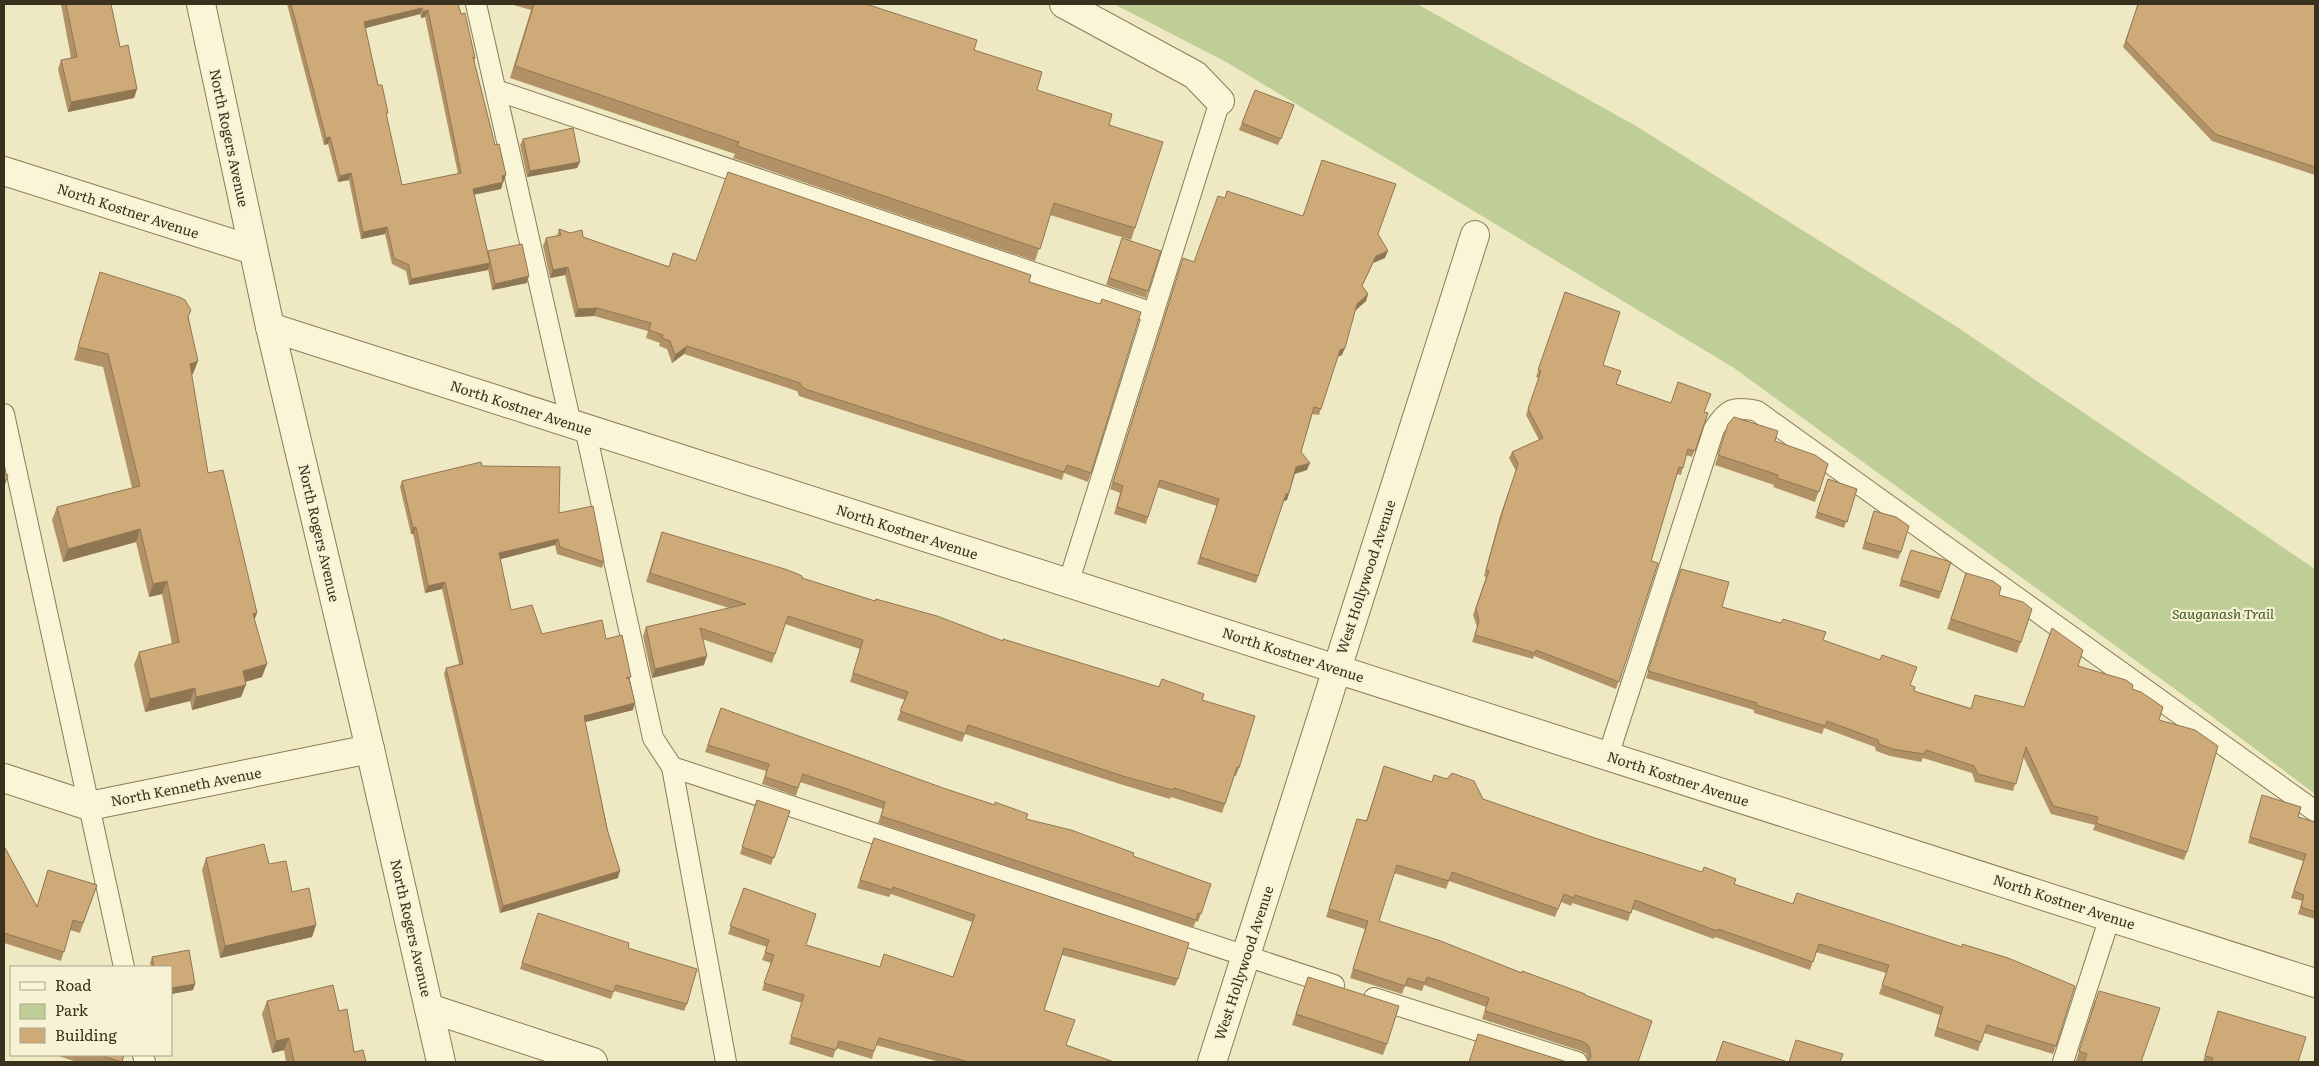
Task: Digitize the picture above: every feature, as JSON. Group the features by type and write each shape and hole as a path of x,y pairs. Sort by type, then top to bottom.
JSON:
{"street":[{"name":"North Rogers Avenue","path":"201,4 270,327 370,749 441,1062"},
{"path":"1064,4 1195,75 1220,101"},
{"name":"North Kostner Avenue","path":"4,171 253,250"},
{"name":"West Hollywood Avenue","path":"1212,1062 1475,235"},
{"name":"North Kostner Avenue","path":"270,327 2315,983"},
{"name":"North Kenneth Avenue","path":"4,778 89,806 370,749"},
{"path":"429,1008 593,1062"}],"lane":[{"path":"476,4 653,738 672,767 726,1062"},
{"path":"496,90 1153,313"},
{"path":"1068,584 1220,101"},
{"path":"1608,756 1714,429 1723,414 1740,407 1763,414 2315,811"},
{"path":"4,414 11,479 89,806 124,966"},
{"path":"672,767 1246,957 1577,1062"},
{"path":"2063,1062 2110,917"}],"green space":[{"name":"Sauganash Trail","path":"1114,4 1417,4 1636,126 1957,327 2315,569 2315,794 2194,703 1734,368 1228,63"}],"building":[{"path":"66,4 111,4 120,47 128,45 137,89 71,102 61,60 77,57"},
{"path":"291,4 458,4 461,14 465,13 475,58 473,57 495,145 499,144 506,175 502,176 503,182 473,189 490,263 411,279 409,265 394,258 387,227 363,232 351,173 340,176 330,137 326,138","holes":["422,8 423,12 428,10 461,173 402,185 386,113 388,113 382,85 378,85 364,22"]},
{"path":"534,4 866,4 977,40 974,50 1042,72 1037,90 1112,114 1109,125 1163,142 1135,228 1054,203 1040,249 737,146 739,142 515,66"},
{"path":"2138,4 2315,4 2315,167 2215,134 2126,41"},
{"path":"1255,90 1294,105 1281,139 1242,123"},
{"path":"573,128 580,162 530,171 523,139"},
{"path":"1322,160 1396,184 1378,234 1388,251 1376,256 1362,286 1368,294 1357,304 1345,348 1340,350 1321,409 1314,407 1301,452 1310,463 1296,467 1289,493 1286,494 1258,576 1200,557 1219,499 1160,480 1148,517 1117,507 1123,486 1113,482 1183,258 1194,262 1218,196 1225,198 1227,191 1303,216"},
{"path":"728,172 1031,275 1029,282 1100,304 1102,299 1141,312 1091,473 1067,465 1064,472 808,390 802,387 800,383 687,346 675,355 670,341 662,338 663,335 649,330 651,323 597,308 578,309 568,267 553,270 546,238 561,235 559,229 570,233 582,230 583,237 669,267 673,253 696,261"},
{"path":"1122,238 1161,251 1148,291 1109,278"},
{"path":"522,244 529,276 495,284 488,251"},
{"path":"100,272 179,297 185,300 191,310 188,317 198,361 190,364 208,473 223,470 257,613 253,614 267,664 243,671 246,685 196,697 195,688 150,699 139,652 179,642 167,581 153,584 140,529 68,549 57,507 140,486 108,354 78,347"},
{"path":"1565,292 1620,312 1603,365 1621,371 1616,384 1671,403 1678,382 1711,394 1704,412 1708,413 1695,451 1688,449 1683,468 1679,467 1651,561 1658,563 1619,682 1536,650 1535,653 1475,635 1479,621 1476,608 1489,571 1486,570 1518,464 1512,452 1543,438 1528,409 1541,371 1538,370"},
{"path":"1734,417 1778,431 1775,441 1815,455 1828,464 1819,492 1777,478 1778,475 1718,455 1728,424"},
{"path":"481,462 482,466 560,467 559,513 593,506 604,562 560,547 558,539 499,553 511,610 532,605 542,634 602,620 606,639 622,635 631,677 626,678 629,679 635,703 584,716 607,829 620,871 503,906 446,668 463,664 445,582 428,586 416,527 413,528 402,481"},
{"path":"4,474 8,475 4,486"},
{"path":"1828,479 1857,489 1847,522 1817,512"},
{"path":"1874,511 1896,517 1909,526 1901,552 1865,542"},
{"path":"662,532 788,570 802,576 802,578 875,601 876,599 937,616 1003,641 1003,639 1159,687 1162,679 1204,694 1202,700 1255,716 1239,768 1237,767 1225,804 1174,788 1173,790 1126,777 968,725 965,734 900,711 908,692 853,673 863,640 788,616 775,654 700,628 707,656 655,669 646,627 746,604 650,573"},
{"path":"1911,550 1951,562 1941,592 1901,580"},
{"path":"1681,569 1729,582 1722,607 1781,623 1783,619 1826,632 1823,640 1880,660 1882,655 1917,667 1910,685 1915,687 1914,691 1971,709 1975,695 2024,707 2052,628 2083,650 2078,666 2126,680 2133,685 2132,689 2141,692 2163,707 2159,720 2195,730 2218,746 2187,852 2096,823 2098,817 2053,806 2026,747 2016,784 1978,774 1974,766 1926,750 1924,754 1892,749 1879,744 1878,740 1827,721 1825,726 1756,705 1757,703 1648,671"},
{"path":"1966,573 1993,581 2001,587 1999,595 2023,602 2032,609 2021,642 1951,619"},
{"path":"721,708 946,789 995,805 995,802 1028,814 1026,819 1071,830 1134,853 1133,856 1211,884 1201,914 1198,913 1196,920 881,816 885,802 803,774 798,788 765,777 769,764 708,745"},
{"path":"1384,766 1432,782 1434,775 1447,779 1452,773 1474,781 1483,799 1595,838 1702,872 1704,867 1736,879 1734,884 1793,904 1797,893 1962,947 1962,944 2008,958 2075,986 2056,1046 1987,1025 1981,1042 1937,1028 1943,1007 1882,985 1889,965 1819,944 1813,962 1718,929 1717,931 1635,900 1631,913 1575,895 1574,898 1564,894 1558,909 1452,872 1449,881 1397,865 1379,921 1438,940 1522,973 1522,971 1585,994 1652,1021 1638,1062 1588,1062 1591,1057 1589,1046 1584,1042 1485,1011 1489,998 1427,977 1425,983 1408,978 1405,986 1353,969 1368,921 1329,909 1357,819 1367,821"},
{"path":"2262,795 2301,807 2298,817 2315,822 2315,912 2301,907 2304,895 2294,891 2306,854 2250,837"},
{"path":"757,800 790,811 774,858 742,847"},
{"path":"874,838 1189,943 1178,979 1064,948 1044,1010 1075,1020 1066,1045 1114,1062 969,1062 879,1038 874,1051 839,1041 836,1050 791,1037 804,995 764,983 774,955 765,952 769,940 730,926 744,888 816,914 806,945 880,967 884,954 953,977 975,915 893,887 892,890 860,880"},
{"path":"264,844 269,864 286,861 292,892 309,888 316,925 225,946 206,858"},
{"path":"4,846 37,907 48,870 97,885 83,923 73,920 64,952 4,933"},
{"path":"538,913 629,943 628,948 697,969 687,1004 616,985 613,992 522,963"},
{"path":"189,950 195,984 172,988 172,966 154,966 152,957"},
{"path":"1308,977 1399,1006 1387,1044 1296,1014"},
{"path":"333,985 339,1011 347,1009 354,1052 363,1050 366,1062 294,1062 289,1038 276,1041 267,1001"},
{"path":"2099,991 2160,1008 2141,1062 2084,1062 2087,1054 2079,1051"},
{"path":"2218,1011 2306,1037 2298,1062 2211,1062 2213,1058 2205,1056"},
{"path":"1478,1034 1567,1062 1469,1062"},
{"path":"1796,1040 1843,1054 1840,1062 1789,1062"},
{"path":"1723,1041 1788,1062 1716,1062"},
{"path":"102,1056 124,1056 122,1062"}]}
